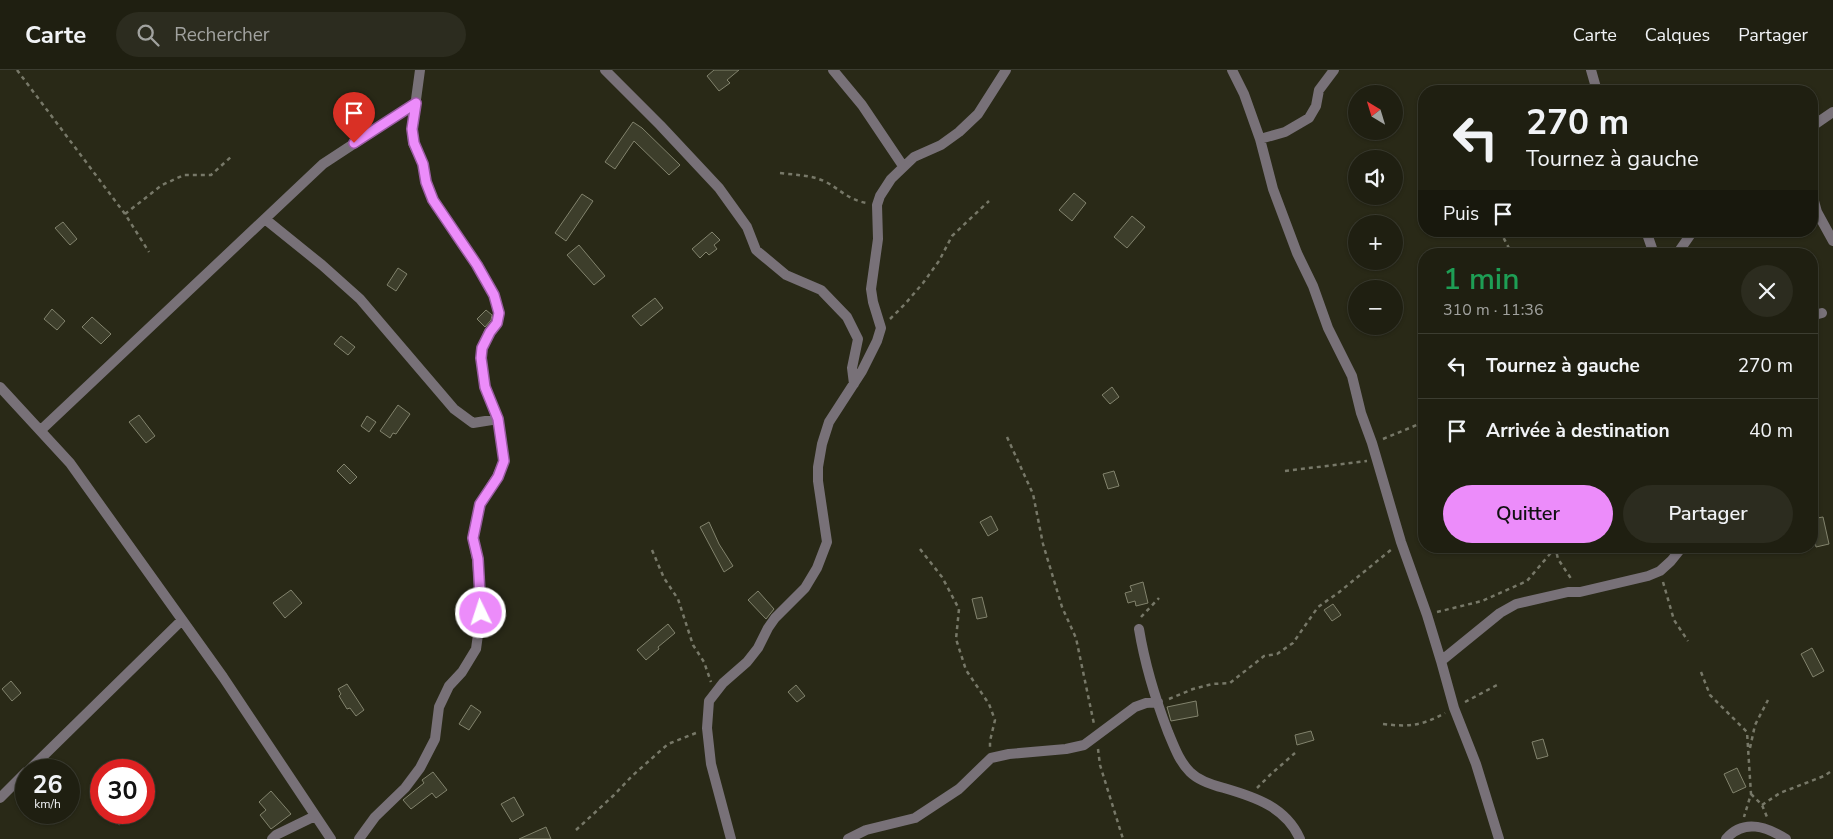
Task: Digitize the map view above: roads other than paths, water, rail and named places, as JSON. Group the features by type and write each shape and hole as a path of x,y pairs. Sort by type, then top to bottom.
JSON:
{"street":[{"path":"359,839 375,817 405,788 420,768 435,739 439,707 449,686 462,672 476,648 481,613 478,559 473,538 480,504 498,477 504,461 498,419 485,387 481,358 482,348 497,323 499,313 494,295 477,265 433,200 426,182 423,164 414,143 412,129 420,70"},
{"path":"605,70 719,188 747,227 756,250 786,275 821,290 847,317 858,338 852,368 854,384"},
{"path":"833,70 862,105 903,166"},
{"path":"731,839 711,764 706,728 709,701 715,692 758,648 768,628 805,588 817,568 827,542 818,480 821,452 829,422 854,384 877,341 881,328 871,289 878,239 877,205 882,191 903,166 914,157 941,144 959,132 978,114 1006,70"},
{"path":"1232,70 1244,94 1260,139 1273,189 1304,269 1313,286 1328,328 1352,376 1361,413 1372,443 1401,542 1427,615 1454,708 1476,764 1499,839"},
{"path":"1260,139 1285,132 1309,118 1316,106 1319,90 1334,70"},
{"path":"1591,70 1595,85"},
{"path":"41,430 323,164 416,103"},
{"path":"1818,122 1833,112"},
{"path":"1818,214 1833,241"},
{"path":"265,219 322,265 360,299 454,409 473,423 498,419"},
{"path":"1682,248 1689,237"},
{"path":"1818,315 1822,314"},
{"path":"0,387 70,464 250,717 331,839"},
{"path":"1441,661 1500,613 1516,604 1568,592 1580,592 1648,576 1660,571 1677,553"},
{"path":"39,759 182,620"},
{"path":"1139,629 1152,687 1177,754 1189,772 1198,779 1250,796 1277,808 1290,821 1300,839"},
{"path":"848,839 866,830 915,818 959,789 991,758 1084,745 1136,707 1146,703 1158,702"},
{"path":"0,798 15,783"},
{"path":"272,839 276,835 316,816"},
{"path":"1726,839 1732,832 1740,828 1753,826 1772,830 1786,839"}]}
